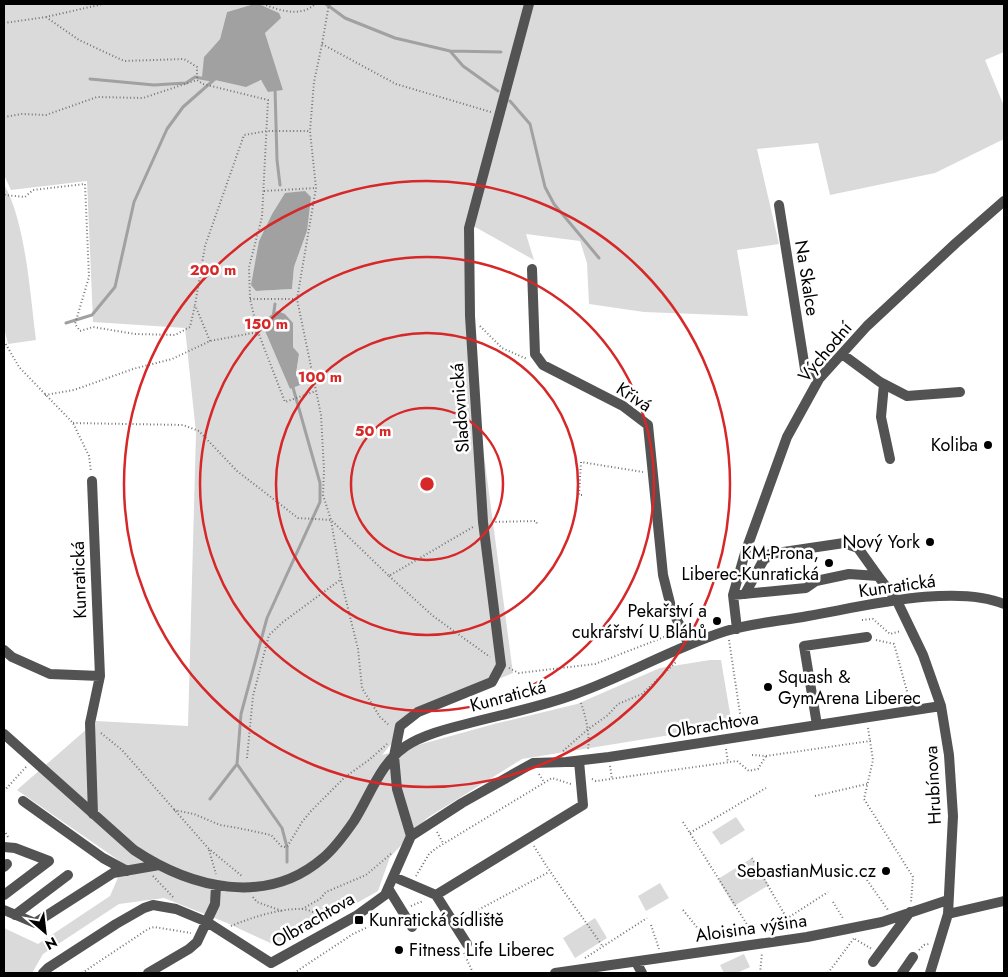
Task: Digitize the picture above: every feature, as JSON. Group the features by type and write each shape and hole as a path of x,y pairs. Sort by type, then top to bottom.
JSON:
{"street":[{"name":"Sladovnická","path":"501,665 483,522 470,316 469,228 529,4"},
{"name":"Východní","path":"732,630 734,595 745,553 786,437 819,379 888,307 956,243 1004,202"},
{"name":"Na Skalce","path":"779,206 805,369 819,379"},
{"path":"532,269 535,354 543,365"},
{"path":"842,354 884,384 907,396 960,392"},
{"name":"Křivá","path":"543,365 623,406 648,425 663,575 671,607 689,645"},
{"path":"884,384 881,417 890,459"},
{"name":"Kunratická","path":"92,482 100,676 90,723 93,814"},
{"name":"Hrubínova","path":"744,594 763,561 770,554 844,544 858,548 897,601 910,627 941,706 949,755 953,816 948,914 930,973"},
{"path":"734,595 806,588 816,580 849,574 878,576"},
{"name":"Kunratická","path":"4,734 134,850 159,865 200,882 216,886 246,887 272,885 310,868 324,858 347,831 380,775 394,756 415,741 448,729 577,694 689,645 732,630 897,601 949,595 971,595 1004,604"},
{"path":"818,725 804,646 867,637"},
{"path":"4,650 12,657 50,674 100,676"},
{"path":"411,836 397,789 394,756 400,726 418,712 492,682 501,665"},
{"name":"Olbrachtova","path":"43,973 144,908 152,905 176,909 207,922 271,963 356,916 385,895 411,836 431,822 532,763 583,760 941,706"},
{"path":"436,895 584,805 580,774 583,760"},
{"path":"22,801 103,858 128,871"},
{"path":"4,847 15,848 49,861 4,894"},
{"path":"4,910 35,923 112,873 159,865"},
{"path":"15,915 68,875"},
{"path":"394,877 436,895 467,944"},
{"path":"148,973 189,949 197,942 215,904 216,886"},
{"path":"388,888 412,927"},
{"name":"Aloisina výšina","path":"555,973 797,938 852,928 893,918 948,900"},
{"path":"948,914 1004,901"},
{"path":"876,958 910,912"},
{"path":"902,973 913,957"},
{"path":"635,973 636,962"},
{"path":"636,962 642,973"}],"path":[{"path":"4,23 46,17 103,4"},
{"path":"263,4 288,12 310,9 315,4"},
{"path":"174,810 194,814 220,826 271,835 282,847 287,847 311,811 345,777 369,760 399,733 380,717 362,688 358,648 340,580 331,520 322,495 324,470 321,415 297,298 316,188 310,131 314,82 329,4"},
{"path":"46,17 79,40 124,61 184,59 197,67 197,80"},
{"path":"322,44 396,84 500,115"},
{"path":"4,117 22,114 46,114 97,97 143,98 197,80"},
{"path":"197,80 203,84 268,100 262,217 249,267 250,299 258,332 285,402 316,391"},
{"path":"4,191 5,195 25,197 33,190 84,184 89,277 75,324 80,331 93,327 135,334 174,335 190,327 205,246 244,135 267,132 310,131"},
{"path":"264,191 316,188"},
{"path":"250,299 297,298"},
{"path":"195,306 210,341"},
{"path":"470,316 502,348 543,365"},
{"path":"45,395 74,390 133,369 172,359 210,341 258,332"},
{"path":"4,341 19,367 73,423 89,456 92,482"},
{"path":"73,423 183,424 199,431 237,471 298,518 331,520 433,616 501,665 519,673 595,664 682,630"},
{"path":"582,495 578,495 581,462 653,473"},
{"path":"389,576 483,522 536,521 536,524"},
{"path":"247,758 253,696 269,635 283,622 340,580"},
{"path":"862,620 873,619 890,634 910,627"},
{"path":"732,630 744,736"},
{"path":"867,637 894,644 913,711"},
{"path":"551,762 587,730 608,715 618,704 642,694 674,663"},
{"path":"577,694 585,713 589,743 583,760"},
{"path":"867,718 872,760 864,799 913,876 910,912"},
{"path":"90,723 122,750 208,848 239,873 257,902 282,910"},
{"path":"725,739 728,762"},
{"path":"752,755 766,756 870,741"},
{"path":"580,774 596,781 737,761 749,771 758,769 766,756"},
{"path":"4,791 32,760"},
{"path":"411,884 429,854 552,778 582,787"},
{"path":"815,796 868,784"},
{"path":"690,833 766,788"},
{"path":"431,822 444,843"},
{"path":"682,822 759,942 760,973"},
{"path":"529,838 549,872 565,891 603,947"},
{"path":"208,848 216,871 216,886"},
{"path":"302,909 320,899 326,892 366,875 396,849"},
{"path":"752,858 789,919 797,938"},
{"path":"144,868 170,893 175,900 176,909"},
{"path":"454,923 549,872"},
{"path":"867,880 893,918"},
{"path":"759,942 828,892"},
{"path":"294,973 353,934 436,895"},
{"path":"833,902 852,928 855,939 876,958"},
{"path":"220,931 242,921 282,910 302,909 314,912 336,927"},
{"path":"683,910 716,950"},
{"path":"581,961 646,918"},
{"path":"650,925 662,958"},
{"path":"82,973 154,927 184,931 200,936"},
{"path":"828,973 855,939"},
{"path":"913,957 924,945 939,942"},
{"path":"467,944 464,952 473,973"}],"shaded area":[{"path":"4,4 254,4 227,12 220,39 204,57 283,90 265,33 279,13 259,4 1004,4 1004,52 985,60 1004,106 1004,139 935,173 830,195 818,143 757,149 779,244 737,250 748,316 644,312 589,304 587,263 580,241 526,234 534,260 468,223 468,335 513,673 418,712 382,755 494,724 577,704 660,668 710,660 721,660 732,725 522,759 427,818 390,857 378,891 279,947 227,923 164,898 119,904 43,954 32,973 4,973 4,928 38,944 110,896 124,864 17,790 96,721 188,726 196,433 185,328 93,322 87,181 11,190 4,175","holes":["285,193 307,231 294,267 292,289 256,291 259,241","275,314 293,323 293,347 299,354 296,374 300,384 290,389 262,324 267,318"]},
{"path":"259,4 279,13 281,18 265,33 283,90 268,92 261,80 246,87 202,77 204,57 220,39 227,12"},
{"path":"4,184 11,200 22,239 36,340 8,344 4,328"},
{"path":"305,191 311,197 307,231 294,267 292,289 256,291 251,285 259,241 272,214 285,193"},
{"path":"277,311 285,314 293,323 293,347 299,354 296,374 300,385 290,389 262,324"},
{"path":"736,817 745,830 721,845 712,832"},
{"path":"752,858 769,885 734,906 718,879"},
{"path":"660,883 669,898 646,911 638,896"},
{"path":"595,918 607,938 575,958 563,938"},
{"path":"744,954 750,967 737,973 724,973 720,965"}],"waterway":[{"path":"326,4 345,18 395,38 450,51 463,66 498,91"},
{"path":"450,51 501,52"},
{"path":"90,79 154,85 186,83 195,77 211,80"},
{"path":"66,323 92,315 115,287 134,202 167,129 183,107 216,78"},
{"path":"275,88 277,160 280,185"},
{"path":"510,101 530,124 545,187 554,204 599,258"},
{"path":"273,318 275,304"},
{"path":"287,862 287,847 282,828 237,764 241,714 267,618 320,502 320,483 292,384"},
{"path":"210,799 237,764"}],"place":[{"name":"Koliba","path":"988,445"},
{"name":"Nový York","path":"930,542"},
{"name":"KM-Prona, Liberec-Kunratická","path":"829,563"},
{"name":"Pekařství a cukrářství U Bláhů","path":"717,621"},
{"name":"Squash & GymArena Liberec","path":"768,687"},
{"name":"SebastianMusic.cz","path":"886,871"},
{"name":"Kunratická sídliště","path":"359,920"},
{"name":"Fitness Life Liberec","path":"399,950"}]}
